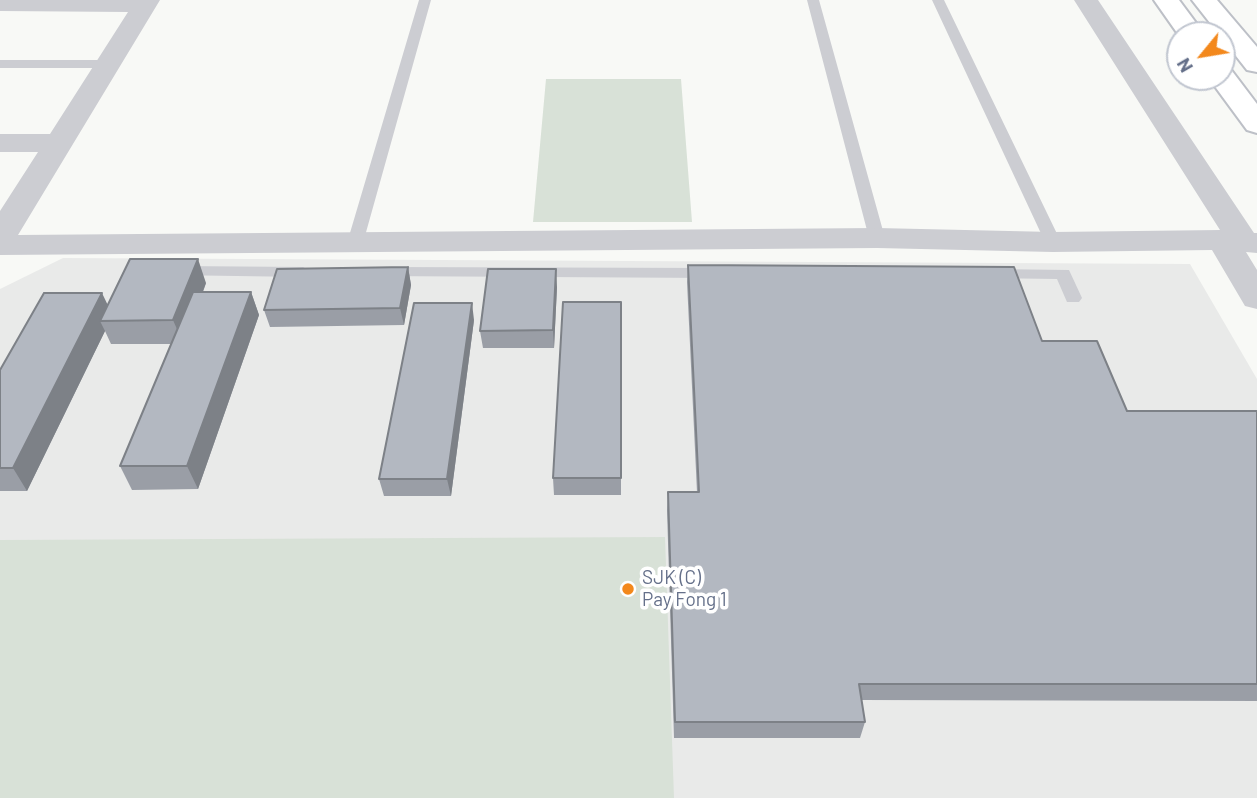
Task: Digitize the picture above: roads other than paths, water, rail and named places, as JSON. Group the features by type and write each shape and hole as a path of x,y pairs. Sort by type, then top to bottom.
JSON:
{"street":[{"path":"1086,0 1241,242 1257,298"},
{"path":"1166,0 1182,21"},
{"path":"1205,0 1257,64"},
{"path":"147,2 2,234 359,257 877,238 1241,242"},
{"path":"0,4 147,2"},
{"path":"1233,91 1257,124"},
{"path":"0,143 60,143"}],"lane":[{"path":"425,0 359,257 727,273"},
{"path":"813,0 877,238"},
{"path":"938,0 1054,242"},
{"path":"0,64 108,64"},
{"path":"153,271 321,272"},
{"path":"979,274 1063,274 1073,298"}],"place":[{"name":"SJK (C) Pay Fong 1","path":"628,589"}]}
